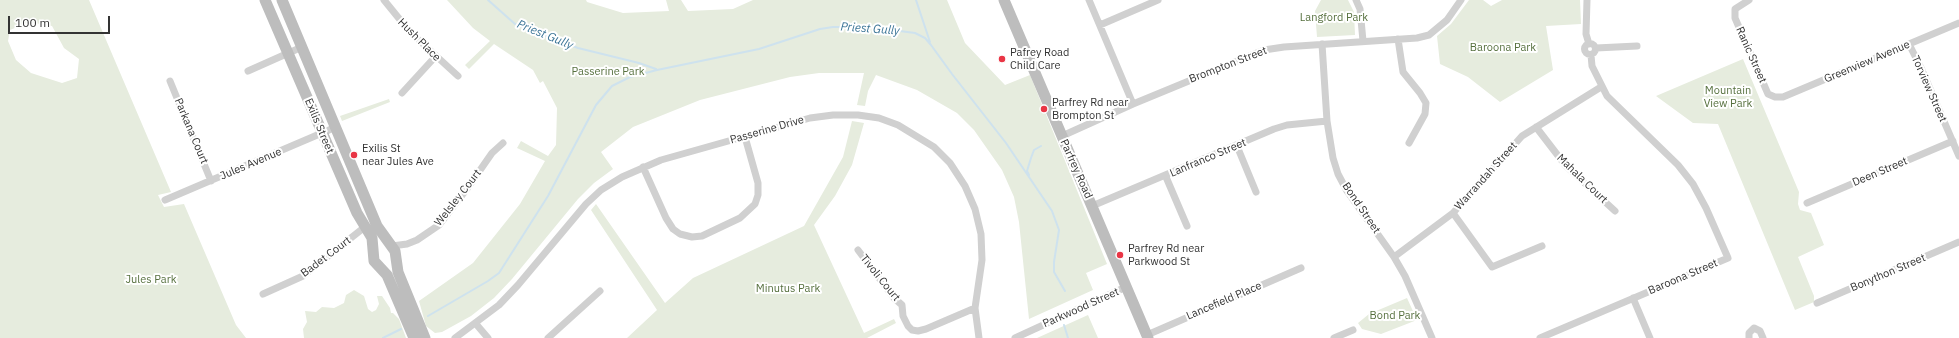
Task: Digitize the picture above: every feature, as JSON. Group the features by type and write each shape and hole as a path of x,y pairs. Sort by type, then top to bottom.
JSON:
{"street":[{"name":"Exilis Street","path":"265,0 357,213 372,238 374,261 387,275 414,338"},
{"name":"Exilis Street","path":"282,0 377,226 393,251 398,272 425,338"},
{"name":"Hush Place","path":"384,0 401,22 435,57 458,76"},
{"name":"Parfrey Road","path":"1004,0 1148,336"},
{"path":"1090,0 1133,104"},
{"path":"1100,25 1158,0"},
{"path":"1356,0 1360,9 1363,41"},
{"name":"Brompton Street","path":"1062,136 1133,104 1264,50 1429,35 1447,20 1461,0"},
{"name":"Baroona Street","path":"1540,338 1728,258 1706,208 1693,184 1678,165 1616,106 1601,87 1592,66 1591,55 1585,51 1586,46 1592,46 1586,34 1587,0"},
{"name":"Ranic Street","path":"1749,0 1735,9 1734,18 1768,94 1775,97"},
{"name":"Greenview Avenue","path":"1775,97 1783,97 1959,22"},
{"path":"1398,39 1403,72 1426,103 1425,114 1409,143"},
{"name":"Bond Street","path":"1322,44 1327,121 1333,158 1347,191 1394,257 1405,276 1432,338"},
{"name":"Torview Street","path":"1908,44 1921,68 1959,156"},
{"path":"1592,46 1637,46"},
{"path":"248,71 302,47"},
{"path":"402,93 435,57"},
{"name":"Parkana Court","path":"170,81 211,181"},
{"name":"Warrandah Street","path":"1394,257 1453,213 1510,148 1536,127 1601,87"},
{"name":"Passerine Drive","path":"451,338 457,337 476,324 499,305 518,285 586,204 601,190 622,177 643,167 745,136 810,118 833,114 879,118 898,125 934,147 950,163 958,175 965,186 975,209 981,234 982,260 975,308 979,338"},
{"name":"Lanfranco Street","path":"1092,206 1166,177 1287,125 1327,121"},
{"name":"Jules Avenue","path":"165,200 336,127"},
{"name":"Mahala Court","path":"1536,127 1551,149 1566,166 1615,211"},
{"path":"643,167 666,218 673,229 680,234 692,237 702,236 740,218 748,212 756,200 758,195 758,183 745,136"},
{"name":"Deen Street","path":"1807,203 1952,141"},
{"name":"Welsley Court","path":"393,251 423,236 439,225 492,153 504,143"},
{"path":"1236,146 1256,192"},
{"path":"1166,177 1186,226"},
{"path":"1453,213 1492,268 1542,246"},
{"name":"Badet Court","path":"262,294 303,276 366,226"},
{"name":"Bonython Street","path":"1817,303 1959,242"},
{"path":"374,250 383,244 393,251 387,267 380,266"},
{"name":"Tivoli Court","path":"858,250 894,298 902,305 903,316 908,326 912,330 918,331 975,308"},
{"name":"Lancefield Place","path":"1148,336 1301,268"},
{"name":"Parkwood Street","path":"1015,338 1126,287"},
{"path":"548,338 600,291"},
{"path":"1633,298 1650,338"},
{"path":"476,324 488,338"},
{"path":"1749,338 1749,332 1754,328 1760,331 1763,338"},
{"path":"1334,338 1353,330"}],"green space":[{"name":"Jules Park","path":"0,0 89,0 171,192 158,195 164,207 184,204 236,325 246,338 0,338","holes":["29,22 52,26 64,48 79,59 77,78 62,83 31,73 16,60 8,41 10,30"]},
{"name":"Passerine Park","path":"447,0 586,0 587,2 623,13 669,11 666,0 681,0 688,11 733,9 753,0 947,0 965,43 1005,85 1030,75 1107,264 1086,273 1093,290 1029,319 1019,222 1014,197 1002,170 974,130 957,113 917,90 876,75 868,91 865,106 857,105 864,73 819,73 790,77 700,100 633,127 601,152 613,169 594,183 578,199 512,279 494,298 471,316 442,332 435,333 426,326 419,301 473,263 520,204 545,161 517,148 521,141 548,156 556,145 557,108 543,81 540,83 533,70 494,44 469,69 465,65 490,41 473,28"},
{"name":"Langford Park","path":"1321,0 1348,0 1354,12 1355,35 1317,37 1315,11"},
{"name":"Baroona Park","path":"1469,0 1483,0 1491,6 1502,0 1580,0 1581,24 1546,26 1553,70 1500,102 1468,77 1440,64 1437,36 1451,24"},
{"name":"Mountain View Park","path":"1743,59 1799,192 1798,204 1800,210 1811,213 1824,245 1798,257 1814,296 1814,302 1795,310 1718,124 1693,123 1656,96"},
{"path":"389,99 390,102 342,121 340,116"},
{"name":"Minutus Park","path":"852,121 864,123 852,165 835,196 814,225 864,333 894,319 896,323 867,338 627,338 657,310 591,210 596,204 665,303 693,278 804,226 843,157"},
{"path":"354,290 364,296 368,309 372,312 376,310 379,304 377,296 382,296 390,308 391,313 399,319 406,338 304,338 303,329 307,322 305,311 316,312 322,307 334,308 344,303 346,295"},
{"name":"Bond Park","path":"1407,298 1417,320 1381,334 1362,329 1358,323 1369,314"},
{"path":"1088,315 1098,338 1037,338"}],"waterway":[{"name":"Priest Gully","path":"488,0 515,24 527,29 578,48 639,63 656,69"},
{"path":"916,0 930,42"},
{"name":"Priest Gully","path":"428,316 499,273 548,196 596,105 612,86 630,77 759,49 820,29 833,27 869,27 915,33 925,38 1006,143 1052,211 1059,230 1054,272 1065,291"},
{"path":"1029,175 1027,171 1034,150 1041,146"},
{"name":"Priest Gully","path":"1064,325 1068,338"},
{"path":"383,338 401,329"}],"place":[{"name":"Pafrey Road Child Care","path":"1002,59"},
{"name":"Parfrey Rd near Brompton St","path":"1044,109"},
{"name":"Exilis St near Jules Ave","path":"354,155"},
{"name":"Parfrey Rd near Parkwood St","path":"1120,255"}]}
